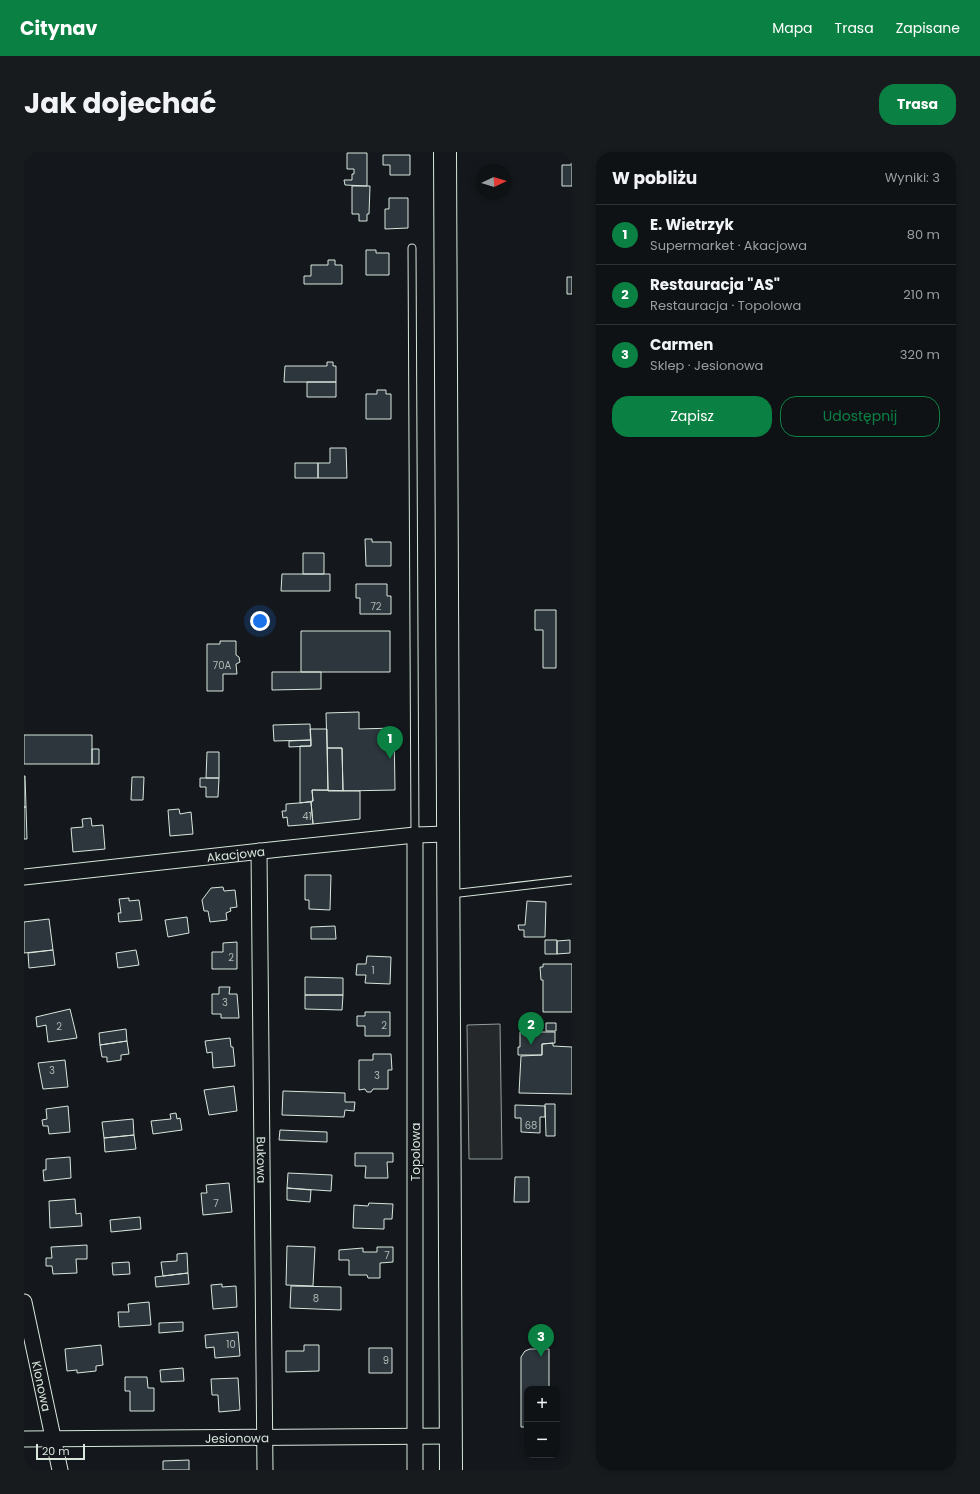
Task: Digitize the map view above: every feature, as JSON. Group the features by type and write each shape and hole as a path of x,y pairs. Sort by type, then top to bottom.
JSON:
{"main road":[{"path":"446,152 451,1470"}],"street":[{"name":"Akacjowa","path":"24,877 415,835 448,834"},
{"name":"Topolowa","path":"415,835 415,1470"},
{"name":"Bukowa","path":"259,851 265,1470"},
{"name":"Klonowa","path":"24,1302 60,1470"},
{"name":"Jesionowa","path":"24,1439 451,1436"}],"lane":[{"path":"412,248 415,835"},
{"path":"448,894 572,880"}],"shaded area":[{"path":"500,1024 502,1159 469,1159 467,1025"}],"building":[{"path":"347,153 367,153 367,186 345,185 344,180 352,180 352,174 354,174 354,169 347,169"},
{"path":"383,155 410,155 410,175 390,175 390,165 383,165"},
{"path":"572,159 572,186 562,186 562,165 571,165"},
{"path":"352,186 370,186 369,214 367,214 367,221 359,221 359,214 352,214"},
{"path":"389,198 408,198 408,228 385,229 385,209 389,209"},
{"path":"366,250 376,250 376,253 389,253 389,275 366,275"},
{"path":"328,260 335,260 335,265 342,265 342,284 304,284 304,276 311,276 311,265 328,265"},
{"path":"567,277 572,277 572,294 567,294"},
{"path":"327,362 333,362 333,366 336,366 336,382 284,382 285,366 327,366"},
{"path":"307,382 336,382 336,397 307,397"},
{"path":"377,390 386,390 386,394 391,394 391,419 366,419 366,394 377,394"},
{"path":"330,448 346,448 347,478 318,478 318,463 330,463"},
{"path":"295,463 318,463 318,478 295,478"},
{"path":"365,539 372,539 372,542 391,542 391,566 366,566"},
{"path":"303,553 324,553 324,574 303,574"},
{"path":"282,574 330,574 330,591 281,591"},
{"path":"356,584 387,584 387,596 391,596 391,614 360,614 360,598 356,598"},
{"path":"535,610 556,610 556,668 543,668 543,630 535,630"},
{"path":"301,631 390,631 390,672 301,672"},
{"path":"220,641 236,641 236,655 239,657 240,662 236,664 237,674 223,674 223,691 207,691 207,644 220,644"},
{"path":"272,672 321,672 321,689 272,690"},
{"path":"359,712 359,729 394,728 395,790 343,791 342,748 327,748 326,713"},
{"path":"310,724 311,740 274,741 273,725"},
{"path":"310,729 327,729 328,790 312,790 313,801 300,803 300,746 311,746"},
{"path":"24,735 92,735 92,764 24,764"},
{"path":"311,740 311,746 289,747 289,741"},
{"path":"327,748 342,748 343,791 328,791"},
{"path":"92,749 99,749 99,764 92,764"},
{"path":"207,752 219,752 219,778 206,778"},
{"path":"25,776 26,807 24,807"},
{"path":"132,777 144,777 143,800 131,800"},
{"path":"200,778 219,778 218,797 206,797 206,787 200,787"},
{"path":"312,790 360,791 360,819 313,824 311,802 313,801"},
{"path":"311,802 313,824 288,826 287,817 283,818 282,811 286,811 286,804"},
{"path":"24,807 26,807 27,839 24,839"},
{"path":"179,809 180,814 191,812 193,834 170,836 168,810"},
{"path":"91,818 92,826 103,825 105,849 73,852 71,828 83,827 82,819"},
{"path":"305,875 331,875 330,910 309,909 309,900 305,900"},
{"path":"223,887 224,891 235,890 237,907 230,908 231,911 226,913 227,920 210,922 208,911 204,911 202,900 211,888"},
{"path":"129,898 129,901 139,900 142,920 119,922 118,913 121,913 119,899"},
{"path":"527,901 546,902 545,937 524,937 524,930 519,930 518,925 525,925"},
{"path":"187,917 189,933 168,937 165,920"},
{"path":"49,919 53,950 24,953 24,922"},
{"path":"335,926 336,939 311,939 311,927"},
{"path":"545,940 557,940 557,954 545,954"},
{"path":"570,940 570,953 557,954 557,941"},
{"path":"237,942 237,969 212,969 212,952 223,952 223,943"},
{"path":"53,950 55,965 29,968 28,953"},
{"path":"136,950 139,965 118,968 116,953"},
{"path":"367,956 391,957 390,984 365,983 366,975 356,975 357,964 366,964"},
{"path":"543,964 572,964 572,1012 543,1012 543,980 541,980 540,967 543,967"},
{"path":"305,977 343,978 343,995 305,995"},
{"path":"219,987 230,987 229,994 237,994 239,1018 221,1018 221,1014 212,1014 212,994 219,994"},
{"path":"305,995 343,995 342,1010 305,1009"},
{"path":"70,1009 77,1038 48,1042 46,1025 37,1027 36,1017"},
{"path":"365,1012 390,1012 390,1036 365,1036 365,1026 357,1026 357,1016 365,1016"},
{"path":"546,1023 556,1023 556,1031 546,1031"},
{"path":"126,1029 127,1041 100,1045 99,1033"},
{"path":"520,1032 555,1032 555,1043 542,1044 542,1055 518,1055 518,1047 520,1047"},
{"path":"230,1038 231,1047 233,1047 235,1066 213,1068 212,1052 207,1053 205,1041"},
{"path":"127,1041 129,1054 121,1055 121,1060 107,1062 107,1057 102,1057 100,1045"},
{"path":"553,1043 553,1046 572,1047 572,1094 519,1093 521,1056 542,1055 542,1044"},
{"path":"373,1054 391,1054 392,1070 388,1070 388,1089 373,1089 371,1092 367,1092 365,1089 359,1090 359,1060 373,1060"},
{"path":"65,1060 68,1087 43,1089 38,1063"},
{"path":"234,1086 237,1111 209,1115 204,1090"},
{"path":"283,1091 345,1093 345,1102 355,1102 354,1111 345,1110 344,1117 282,1115"},
{"path":"545,1104 555,1104 555,1136 546,1136"},
{"path":"515,1105 545,1106 545,1117 540,1117 540,1133 521,1132 521,1118 515,1118"},
{"path":"68,1106 70,1132 49,1134 48,1126 43,1126 42,1120 47,1119 46,1109"},
{"path":"176,1113 177,1119 180,1118 182,1130 153,1134 151,1121 171,1119 170,1114"},
{"path":"133,1119 134,1135 104,1138 102,1122"},
{"path":"280,1130 327,1132 327,1142 279,1140"},
{"path":"134,1135 136,1149 105,1152 104,1138"},
{"path":"355,1153 393,1153 393,1162 387,1162 388,1178 365,1178 366,1166 355,1166"},
{"path":"70,1157 71,1178 44,1181 43,1170 46,1170 46,1159"},
{"path":"288,1173 332,1175 331,1191 287,1188"},
{"path":"515,1177 529,1177 529,1202 514,1202"},
{"path":"229,1183 232,1212 203,1215 201,1193 207,1193 206,1185"},
{"path":"287,1188 311,1190 310,1202 287,1200"},
{"path":"75,1199 76,1214 81,1213 82,1226 50,1228 49,1201"},
{"path":"369,1203 393,1204 392,1219 384,1219 384,1229 353,1228 354,1205 368,1206"},
{"path":"140,1217 141,1229 111,1232 110,1220"},
{"path":"87,1245 87,1259 76,1259 77,1273 53,1274 52,1266 46,1266 46,1258 52,1258 51,1247"},
{"path":"287,1246 315,1247 313,1286 286,1285"},
{"path":"377,1247 393,1247 393,1262 380,1263 380,1278 368,1278 367,1275 349,1275 349,1260 339,1260 339,1250 363,1248 363,1252 377,1252"},
{"path":"187,1253 188,1273 163,1276 161,1262 177,1261 177,1254"},
{"path":"129,1262 130,1274 113,1275 112,1263"},
{"path":"188,1273 189,1284 156,1287 155,1277"},
{"path":"222,1284 222,1287 236,1286 237,1307 213,1309 211,1285"},
{"path":"291,1286 341,1287 341,1310 290,1308"},
{"path":"149,1302 151,1325 119,1327 118,1312 129,1312 128,1304"},
{"path":"183,1322 183,1331 159,1333 159,1323"},
{"path":"238,1332 240,1356 215,1358 214,1347 206,1348 205,1335"},
{"path":"101,1345 103,1365 96,1366 96,1371 77,1373 77,1370 67,1371 65,1349"},
{"path":"304,1345 319,1345 319,1371 286,1372 286,1351 304,1351"},
{"path":"369,1348 392,1348 392,1373 369,1373"},
{"path":"530,1349 549,1349 549,1386 524,1386 524,1427 521,1427 521,1357 525,1351"},
{"path":"183,1368 184,1381 161,1382 160,1370"},
{"path":"125,1377 147,1377 148,1388 154,1388 154,1411 130,1411 130,1391 125,1391"},
{"path":"238,1378 240,1410 219,1412 218,1395 212,1395 211,1379"},
{"path":"189,1460 189,1470 163,1470 163,1461"}],"place":[{"name":"E. Wietrzyk","path":"390,759"},
{"name":"Restauracja \"AS\"","path":"531,1045"},
{"name":"Carmen","path":"541,1357"}]}
